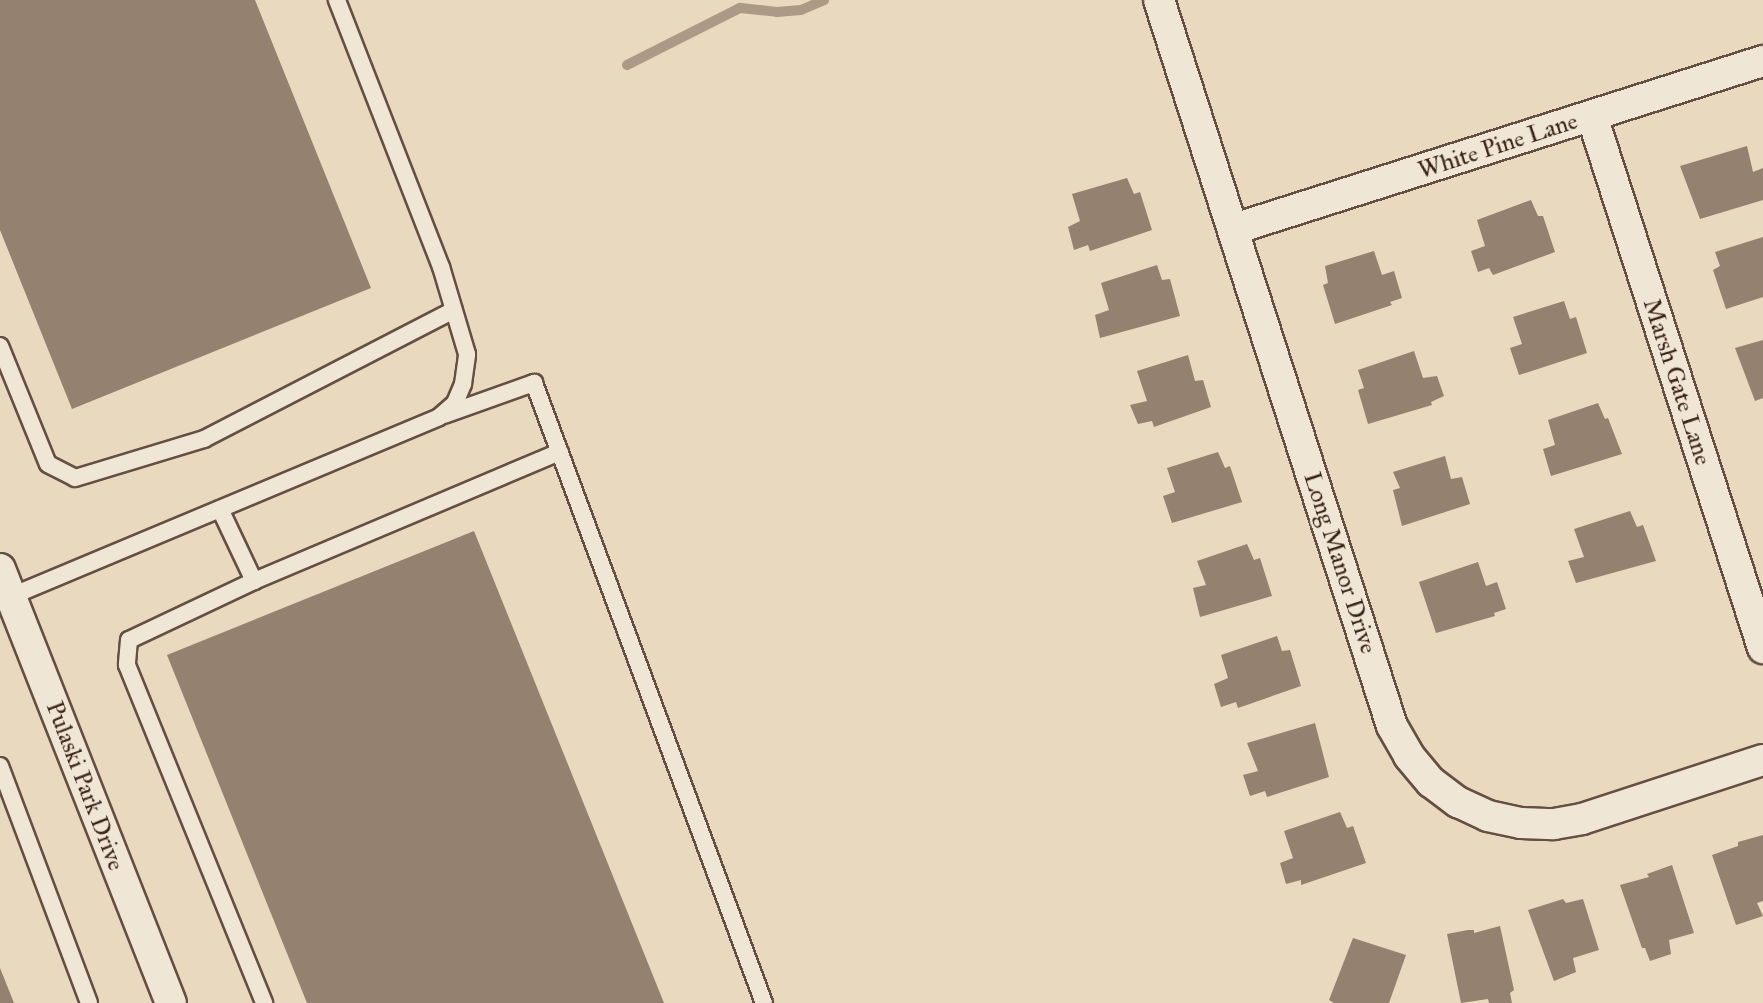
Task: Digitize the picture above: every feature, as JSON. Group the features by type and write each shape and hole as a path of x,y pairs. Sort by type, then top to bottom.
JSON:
{"street":[{"name":"Long Manor Drive","path":"1159,0 1392,726 1409,756 1431,782 1458,802 1488,816 1521,823 1555,824 1582,819 1763,761"},
{"name":"White Pine Lane","path":"1234,229 1763,61"},
{"name":"Marsh Gate Lane","path":"1592,116 1763,648"},
{"name":"Pulaski Park Drive","path":"4,589 172,1003"}],"lane":[{"path":"337,0 441,267 467,354 455,403 439,417"},
{"path":"0,346 48,464 75,478 204,439 454,310"},
{"path":"4,589 220,509 439,417 534,383 764,1003"},
{"path":"264,1003 127,665 129,640 254,581 560,452"},
{"path":"220,509 254,581"},
{"path":"0,766 89,1003"}],"building":[{"path":"0,0 255,0 371,288 72,409 0,230"},
{"path":"1747,146 1753,172 1763,168 1763,200 1700,219 1680,166"},
{"path":"1127,178 1134,194 1140,192 1152,230 1090,251 1088,245 1074,250 1068,227 1080,221 1072,194"},
{"path":"1531,200 1538,216 1543,216 1555,252 1493,275 1489,268 1478,272 1471,251 1485,246 1477,220"},
{"path":"1763,237 1763,297 1726,309 1713,270 1720,266 1715,252"},
{"path":"1374,251 1382,275 1394,271 1402,298 1390,302 1392,305 1335,324 1323,285 1328,283 1325,266"},
{"path":"1157,265 1162,280 1170,279 1180,316 1100,338 1095,315 1109,310 1101,283"},
{"path":"1564,301 1570,319 1576,317 1587,353 1519,375 1510,348 1522,344 1513,317"},
{"path":"1763,340 1763,398 1755,401 1735,348"},
{"path":"1414,351 1423,378 1437,376 1444,396 1431,402 1432,405 1368,424 1358,390 1364,388 1358,370"},
{"path":"1188,355 1195,381 1203,380 1211,407 1154,427 1152,421 1138,424 1130,405 1147,401 1137,371"},
{"path":"1598,403 1605,419 1608,418 1622,454 1551,476 1543,449 1555,445 1548,420"},
{"path":"1218,452 1225,468 1230,466 1242,502 1172,523 1163,496 1175,492 1167,468"},
{"path":"1445,456 1451,479 1462,477 1470,504 1402,526 1393,490 1400,488 1393,472"},
{"path":"1630,511 1637,527 1643,525 1656,561 1576,583 1568,561 1584,557 1574,529"},
{"path":"474,531 664,1003 307,1003 167,655"},
{"path":"1247,544 1254,560 1260,558 1272,596 1200,617 1193,588 1206,585 1197,561"},
{"path":"1478,562 1486,586 1497,582 1506,609 1494,613 1495,616 1436,633 1419,582"},
{"path":"1277,636 1282,651 1290,650 1301,686 1238,708 1236,702 1221,707 1214,684 1228,678 1221,655"},
{"path":"1315,723 1329,777 1267,797 1265,791 1250,796 1243,775 1258,771 1247,743"},
{"path":"1340,812 1347,828 1353,826 1366,863 1301,885 1301,880 1286,884 1280,863 1293,858 1284,831"},
{"path":"1763,835 1763,901 1757,903 1763,916 1736,925 1712,855 1738,846 1738,842"},
{"path":"1672,865 1694,933 1669,940 1671,954 1650,961 1645,948 1642,948 1620,885 1649,877 1647,874"},
{"path":"1563,899 1566,903 1583,899 1599,950 1573,958 1576,972 1554,981 1528,910"},
{"path":"1500,926 1514,990 1510,993 1512,1003 1489,1003 1488,999 1461,1003 1447,934 1468,930 1474,930 1474,933"},
{"path":"1353,938 1406,955 1389,1003 1334,1003 1329,1000"},
{"path":"0,968 14,1003 0,1003"}],"waterway":[{"path":"627,65 740,8 777,12 801,10 824,0"}]}
